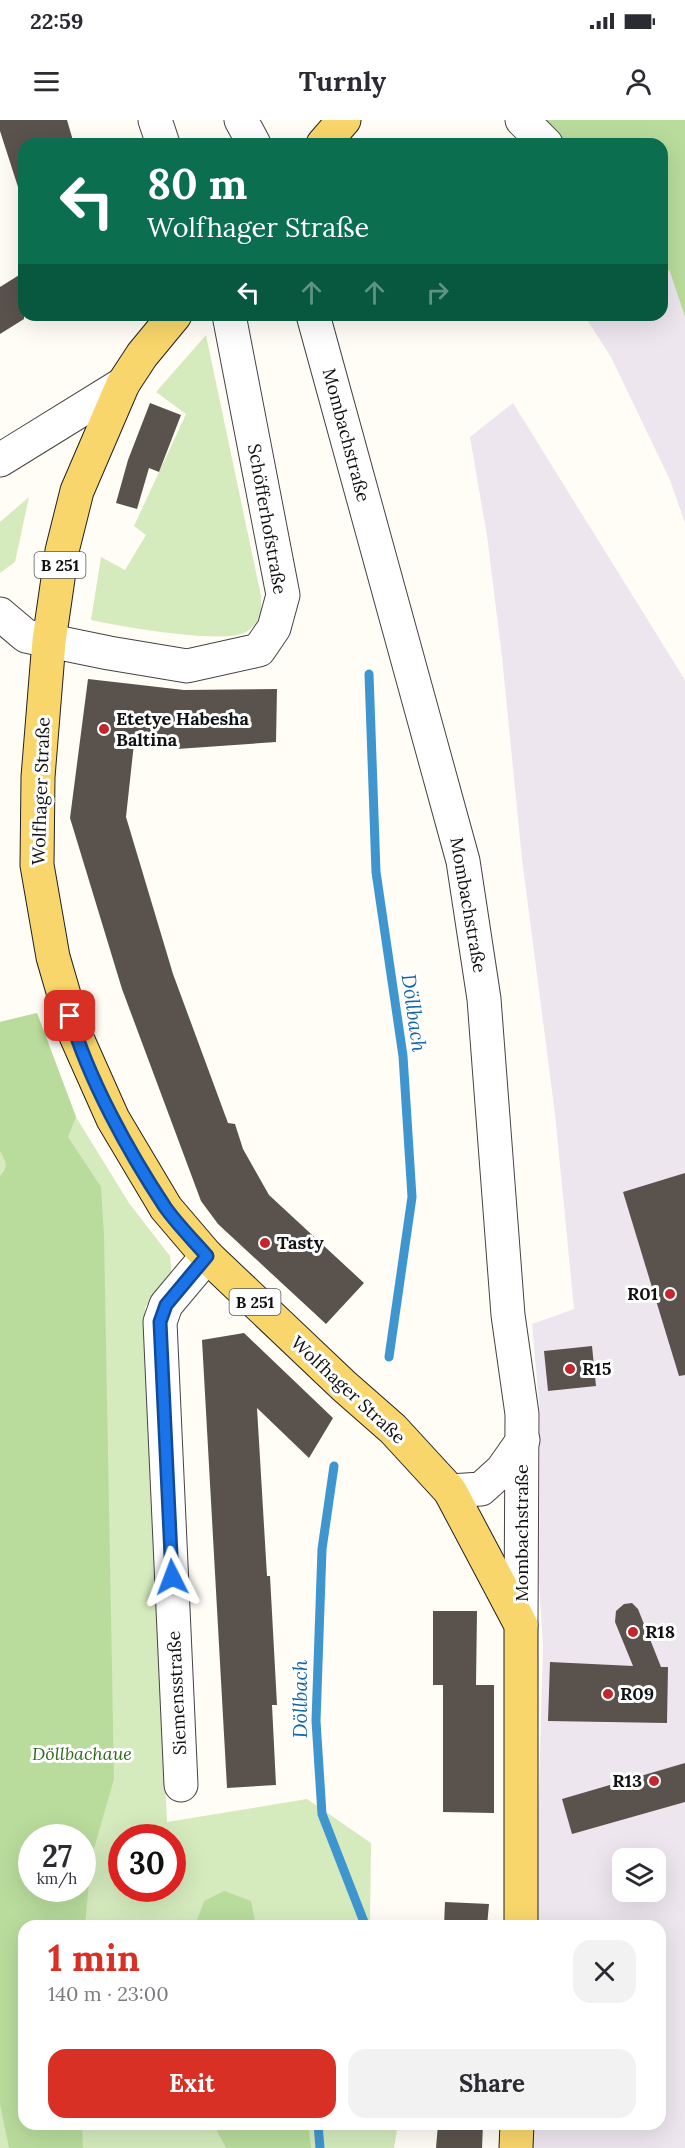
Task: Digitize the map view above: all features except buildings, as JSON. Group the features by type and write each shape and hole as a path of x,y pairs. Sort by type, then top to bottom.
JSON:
{"main road":[{"path":"328,138 344,120"},
{"name":"Wolfhager Straße","path":"166,326 142,354 123,384 75,498 62,551 49,641 38,777 38,865 53,957 76,1036 113,1119 166,1208 207,1256 344,1386 393,1429 450,1491 521,1625 521,1920"},
{"path":"516,2148 517,2130"}],"street":[{"path":"155,120 161,138"},
{"path":"522,120 540,138"},
{"name":"Schöfferhofstraße","path":"0,614 26,636 109,654 187,666 259,650 274,627 283,595 230,321"},
{"name":"Mombachstraße","path":"315,321 463,861 484,999 508,1315 522,1414 521,1625"},
{"path":"0,460 123,384"},
{"name":"Siemensstraße","path":"182,1785 160,1322 166,1305 207,1256"},
{"name":"Mombachstraße","path":"450,1491 481,1489 502,1470 523,1440"}],"shaded area":[{"path":"668,270 685,317 685,523 670,480 611,357 588,321 668,321"},
{"path":"513,403 685,680 685,2148 529,2148 530,2130 666,2130 666,1920 535,1920 543,1647 539,1581 540,1414 532,1324 574,1309 555,1114 522,859 502,657 487,536 470,437"}],"green space":[{"path":"546,120 685,120 685,317 668,270 668,138 561,138"},
{"path":"206,335 261,596 261,615 246,632 216,636 170,633 91,620 101,557 125,570 146,535 134,526 186,414 156,392"},
{"path":"29,497 15,562 0,573 0,522"},
{"name":"Döllbachaue","path":"37,1013 76,1117 129,1203 170,1256 172,1278 145,1307 167,1822 307,1799 371,1843 370,1920 18,1920 18,2130 397,2130 394,2148 0,2148 0,1022"},
{"path":"37,1013 76,1117 68,1137 101,1187 104,1236 114,1779 96,1842 96,1824 18,1824 18,1902 87,1902 86,1920 18,1920 18,2130 82,2130 83,2148 9,2148 0,2104 0,1176 5,1170 4,1158 0,1151 0,1022"},
{"path":"224,1891 251,1901 255,1920 197,1920 204,1901"},
{"path":"216,2130 309,2130 311,2148 226,2148"}],"waterway":[{"name":"Döllbach","path":"369,674 376,872 403,1056 412,1197 389,1357"},
{"name":"Döllbach","path":"334,1466 322,1549 316,1721 322,1814 363,1920"},
{"name":"Döllbach","path":"318,2130 320,2148"}],"place":[{"name":"Etetye Habesha Baltina","path":"104,729"},
{"name":"Tasty","path":"265,1243"},
{"name":"R01","path":"670,1294"},
{"name":"R15","path":"570,1369"},
{"name":"R18","path":"633,1632"},
{"name":"R09","path":"608,1694"},
{"name":"R13","path":"654,1781"}],"route":[{"path":"70,1016 76,1036 113,1119 166,1208 207,1256 166,1305 160,1322 172,1577"}]}
